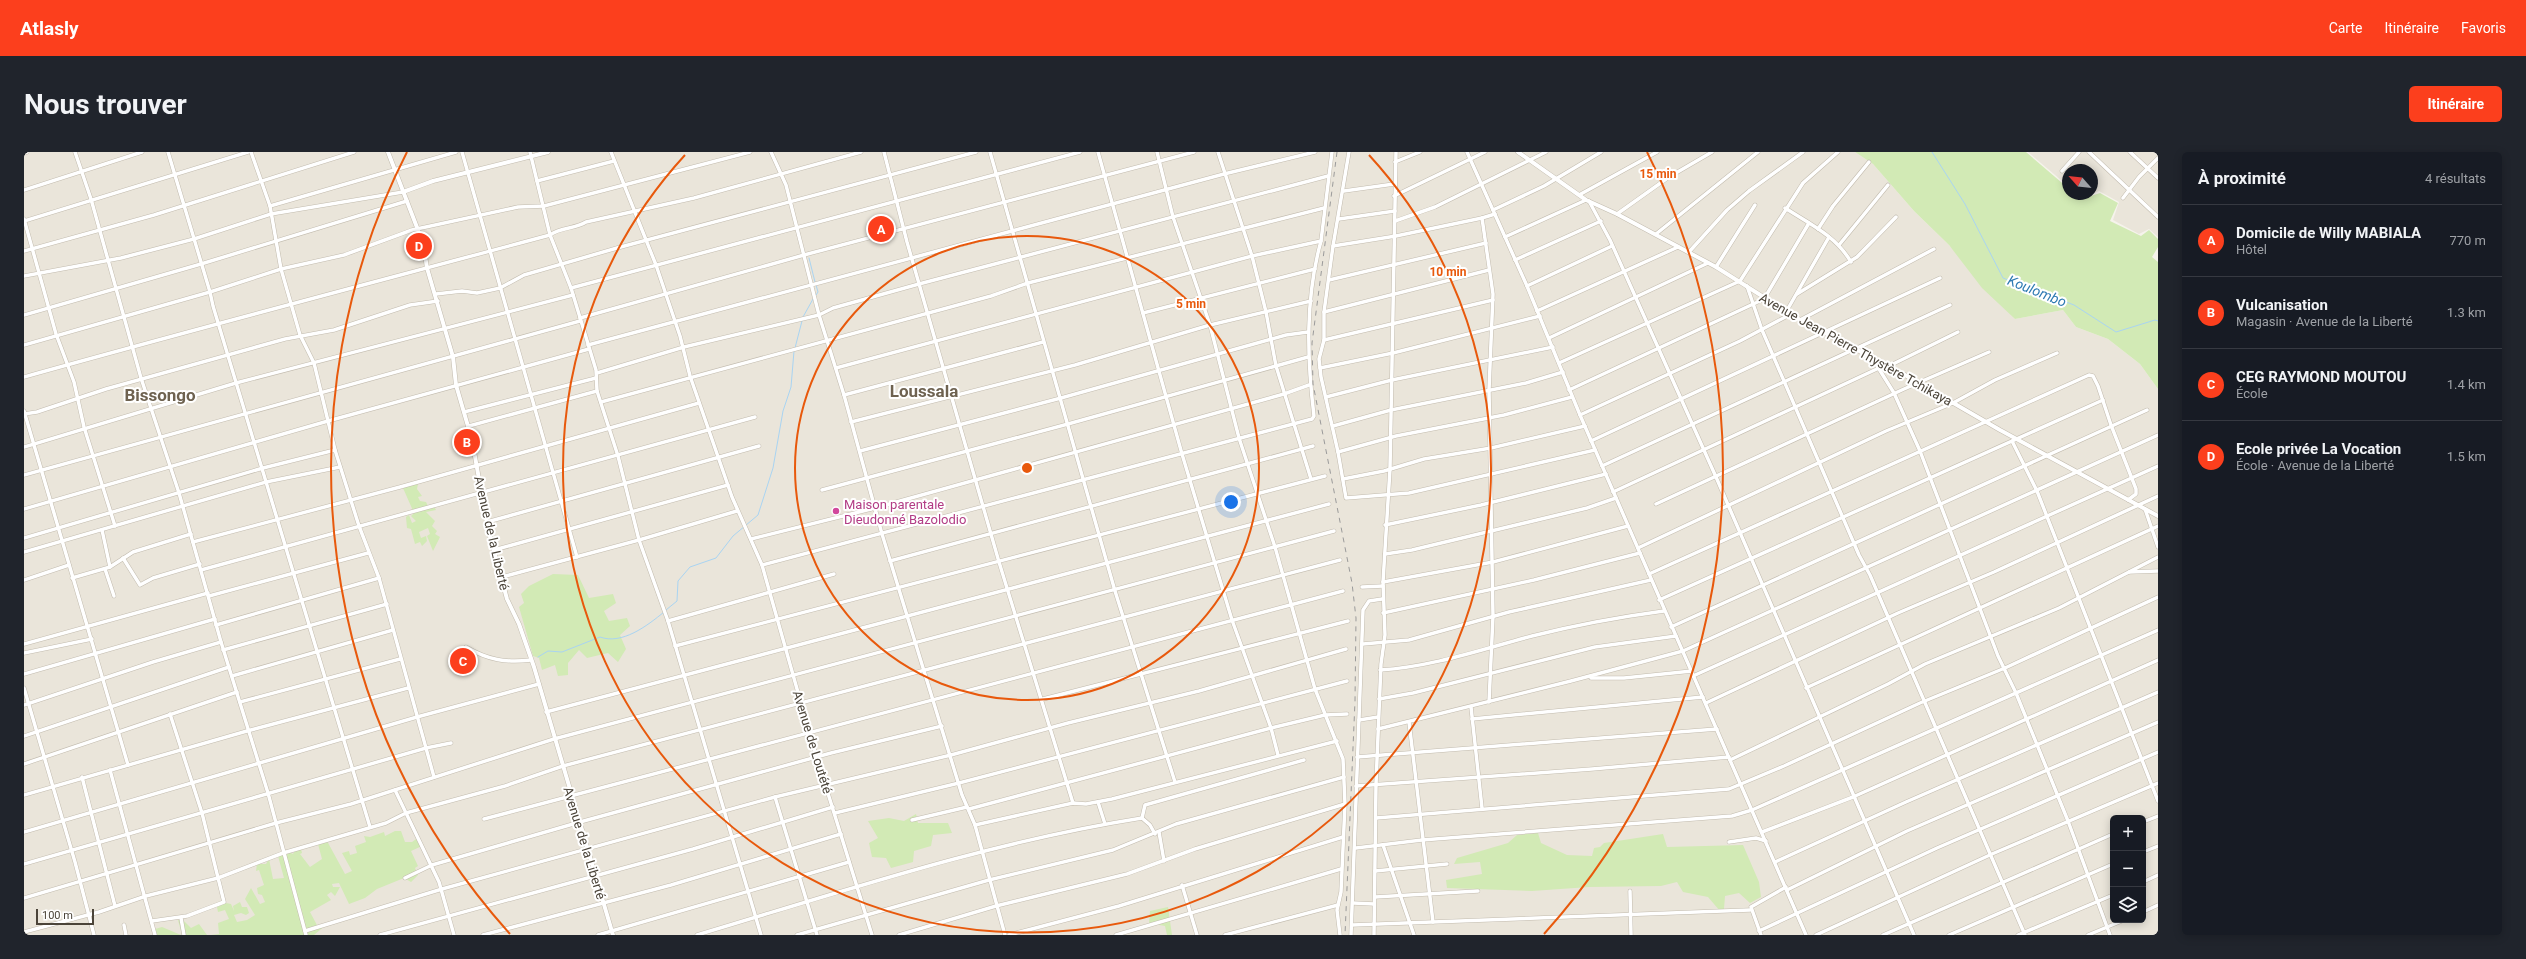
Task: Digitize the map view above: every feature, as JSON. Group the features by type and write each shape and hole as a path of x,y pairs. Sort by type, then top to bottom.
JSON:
{"street":[{"path":"74,152 91,199 98,229 141,378 179,492 209,594 223,650 240,702 247,731 268,793 305,933 442,889 775,797 951,755 1149,704 1346,649"},
{"path":"24,190 82,173 142,152"},
{"path":"168,152 185,204 236,383 279,520 370,827"},
{"path":"115,526 84,427 74,382 66,365 56,334 50,308 24,220 249,152 262,180 270,206 281,269 291,304 300,335 314,363 335,450 359,526 379,578 387,604 400,659 434,777"},
{"path":"24,250 185,204 354,152"},
{"name":"Avenue de la Liberté","path":"388,152 393,170 423,243 427,268 446,328 453,357 456,385 469,426 481,494 494,550 508,599 520,624 539,684 612,933"},
{"path":"270,206 456,152"},
{"path":"462,152 482,215 500,288 524,366 533,408 577,557"},
{"path":"24,276 107,261 194,239 271,214 403,192 531,154 548,152"},
{"name":"Avenue de Loutété","path":"611,152 637,212 676,322 684,348 690,376 699,403 738,510 762,566 809,731 872,935"},
{"path":"24,345 56,334 123,317 210,292 281,269 344,255 417,229 518,207 544,206 750,152"},
{"path":"771,152 782,174 819,314 852,422 882,534 926,671 959,783 975,825 1005,935"},
{"path":"24,377 132,346 550,235 586,222 637,212 861,152"},
{"path":"884,152 903,229 937,341 999,562 1043,699 1073,803"},
{"path":"436,294 462,291 477,293 500,288 524,275 790,201 890,176 976,152"},
{"path":"990,152 1022,257 1043,342 1077,452 1115,591 1149,704 1175,782"},
{"path":"570,288 796,229 1080,152"},
{"path":"1098,152 1182,454 1209,536 1232,620 1271,728 1278,755"},
{"path":"1157,152 1173,217 1202,298 1219,355 1224,381 1239,438 1265,521 1275,547 1315,689 1343,759 1345,804 1342,869 1338,905 1340,935"},
{"path":"24,475 322,394 804,255 1194,152"},
{"path":"1218,152 1241,228 1252,256 1266,312 1276,366 1311,479"},
{"path":"24,509 812,284 1224,174 1315,152"},
{"path":"762,566 1084,482 1313,418 1309,385 1308,332 1315,269 1321,242 1332,152"},
{"path":"1349,152 1344,191 1333,246 1324,312 1324,340 1319,359 1338,452 1345,497 1348,500 1435,488 1491,473 1595,450"},
{"path":"1374,935 1378,717 1380,670 1384,644 1382,599 1385,525 1390,469 1393,294 1396,236 1394,184 1396,152"},
{"path":"1395,162 1420,152"},
{"path":"1467,152 1540,316 1569,390 1659,600 1693,673 1806,935"},
{"path":"1394,196 1485,152"},
{"name":"Avenue Jean Pierre Thystère Tchikaya","path":"1518,152 1587,201 1617,214 1689,252 1740,281 1764,299 1800,320 1874,361 1918,382 2014,440 2049,456 2158,516"},
{"path":"1395,221 1424,212 1482,185 1546,152"},
{"path":"1333,246 1396,236 1482,218 1556,179 1601,152"},
{"path":"1579,195 1657,152"},
{"path":"1617,214 1669,177 1712,152"},
{"path":"1656,234 1758,152"},
{"path":"1689,252 1732,205 1803,152"},
{"path":"1559,363 1740,281 1785,208 1807,178 1838,152"},
{"path":"2068,164 2079,152"},
{"path":"2088,152 2158,217"},
{"path":"2130,152 2158,178"},
{"path":"531,154 550,235 573,295 597,375 597,391 618,456 639,540 676,646 761,935"},
{"path":"2123,198 2158,158"},
{"path":"538,181 614,161"},
{"path":"1818,229 1833,206 1869,162"},
{"path":"464,412 597,375 684,348 819,314 833,308 919,284 1328,176"},
{"path":"1344,191 1394,184"},
{"path":"1839,246 1888,185"},
{"path":"24,314 50,308 201,264 407,201"},
{"path":"1505,237 1587,201 1601,222 1716,477 1794,662 1914,935"},
{"path":"1716,267 1755,205"},
{"path":"601,402 1028,283 1184,245 1241,228 1324,208"},
{"path":"1785,208 1829,237 1839,246 1851,262"},
{"path":"1339,219 1395,211"},
{"path":"1797,294 1851,262 1868,248 1896,217"},
{"path":"1482,218 1493,300 1489,390 1493,531 1493,616 1489,702"},
{"path":"1515,260 1601,222"},
{"path":"1569,390 1764,299 1809,223"},
{"path":"1786,312 1829,237"},
{"path":"836,368 1036,313 1194,273 1252,256 1321,242"},
{"path":"1329,280 1486,243"},
{"path":"1527,286 1612,246"},
{"path":"1537,311 1624,273 1678,247"},
{"path":"1800,320 1934,250"},
{"path":"1549,338 1708,263"},
{"path":"1143,313 1315,269"},
{"path":"1324,312 1489,270"},
{"path":"1591,441 1825,334 1940,278"},
{"path":"1747,286 1762,330 1980,830 1992,854 2025,934"},
{"path":"24,447 84,427 152,409 236,383 573,295"},
{"path":"1324,340 1493,300"},
{"path":"852,422 1052,370 1210,325 1311,301"},
{"path":"128,765 104,678 57,529 24,413 37,412 141,378 300,335 334,330 410,305 438,302"},
{"path":"1602,466 1856,350 1950,305"},
{"path":"1580,415 1762,330 1791,314"},
{"path":"1320,368 1393,353 1540,316"},
{"path":"860,451 1272,340 1308,332"},
{"path":"1887,367 1958,332"},
{"path":"844,395 1043,342"},
{"path":"1326,397 1392,380 1553,347"},
{"path":"1656,504 1918,382 1988,352"},
{"path":"1638,548 1907,422 1953,403 1995,380 2057,353"},
{"path":"822,490 1167,397 1308,357"},
{"path":"1874,361 1894,393 1920,451 1952,529 1960,555 1982,608 1998,656 2016,693 2056,796 2068,821 2086,875 2110,935"},
{"path":"1613,492 1879,368"},
{"path":"1333,426 1391,410 1489,390 1563,372"},
{"path":"1649,574 2089,374 2095,379 2111,426 2137,492 2128,500"},
{"path":"751,539 875,508 976,478 1175,425 1284,394 1309,385"},
{"path":"469,426 597,391"},
{"path":"1338,452 1390,438 1490,417 1572,397"},
{"path":"1659,600 2103,400"},
{"path":"193,542 476,466 595,431 610,430 699,403"},
{"path":"1671,626 2025,465 2049,456 2147,410"},
{"path":"202,570 755,417"},
{"path":"1343,479 1390,469 1424,459 1491,448 1585,426"},
{"path":"1378,729 1586,678 1683,651 2158,435"},
{"path":"2014,440 2037,490 2100,656 2158,801"},
{"path":"487,522 560,500 624,484 759,446"},
{"path":"890,561 1192,481 1313,446"},
{"path":"24,538 263,468 335,450"},
{"path":"24,552 266,482 340,466"},
{"path":"1586,678 1624,678 1693,673 1783,636 2158,466"},
{"path":"1385,525 1492,502 1606,474"},
{"path":"676,646 1325,476"},
{"path":"494,550 728,484"},
{"path":"1706,703 1888,618 1971,582 2158,496"},
{"path":"1385,554 1412,550 1588,508 1616,498"},
{"path":"546,712 684,674 786,649 1330,504"},
{"path":"2145,509 2158,547"},
{"path":"502,576 639,540 738,510"},
{"path":"1362,587 1493,562 1628,526"},
{"path":"1806,688 2158,526"},
{"path":"102,530 110,567"},
{"path":"24,898 210,842 362,800 554,739 916,642 1115,591 1216,562 1334,531"},
{"path":"72,578 110,567 133,552 191,534"},
{"path":"24,644 368,552"},
{"path":"1383,613 1640,553"},
{"path":"1356,786 1416,783 1730,759 1819,718 1911,671 1992,637 2078,598 2158,557"},
{"path":"123,558 140,585 200,564"},
{"path":"24,932 146,896 218,878 283,853 370,827 406,814 505,786 562,766 1025,645 1123,617 1224,592 1340,560"},
{"path":"24,580 69,566"},
{"path":"105,569 114,596"},
{"path":"2129,572 2158,571"},
{"path":"668,621 834,574"},
{"path":"216,625 379,578"},
{"path":"1363,644 1384,644 1409,640 1493,616 1651,580"},
{"path":"484,819 809,731 1342,591"},
{"path":"1376,818 1420,812 1629,798 1729,788 1741,785 1924,702 2004,668 2089,627 2158,597"},
{"path":"1352,935 1356,848 1356,786 1364,606 1369,601 1382,599"},
{"path":"223,650 387,604"},
{"path":"1380,670 1399,668 1492,648 1616,617 1664,611"},
{"path":"24,674 215,619"},
{"path":"1043,699 1348,621"},
{"path":"232,676 393,630"},
{"path":"1356,848 1422,840 1732,816 1752,810 2158,630"},
{"path":"1379,699 1412,693 1596,647 1676,636"},
{"path":"24,653 92,639"},
{"path":"26,705 104,678 221,642"},
{"path":"466,647 480,655 496,660 531,660"},
{"path":"240,702 400,659"},
{"path":"1762,832 1853,797 1947,753 2026,720 2158,660"},
{"path":"24,736 229,667"},
{"path":"835,813 959,783 1347,681"},
{"path":"24,832 91,811 417,717 539,684"},
{"path":"24,688 26,705 45,757 72,850 94,935"},
{"path":"24,795 82,777 182,751 247,731 408,688"},
{"path":"24,764 237,692"},
{"path":"1775,862 2036,744 2158,692"},
{"path":"1472,719 1703,697"},
{"path":"1471,707 1482,808"},
{"path":"152,921 181,918 223,904 210,842 202,813 170,714"},
{"path":"912,820 968,808 1068,783 1271,728 1325,715 1347,714"},
{"path":"1359,720 1378,717"},
{"path":"1409,722 1428,894 1434,922"},
{"path":"1352,925 1751,908 1786,888 1874,846 2158,722"},
{"path":"405,878 432,865 580,822 716,786 817,757 942,726"},
{"path":"1358,757 1717,729"},
{"path":"975,825 1073,803 1086,804 1098,802 1337,741"},
{"path":"24,864 426,748 451,743"},
{"path":"1759,931 1886,871 2158,752"},
{"path":"1142,818 1146,805 1304,760"},
{"path":"110,770 118,804 146,896 155,935"},
{"path":"82,777 100,842 115,906"},
{"path":"797,935 989,880 1094,855 1157,833 1176,824 1344,777"},
{"path":"1816,935 1992,854 2158,783"},
{"path":"395,790 432,865 442,889 454,935"},
{"path":"775,797 806,903 817,935"},
{"path":"1098,802 1105,824"},
{"path":"899,935 996,906 1094,883 1164,861 1195,849 1345,804"},
{"path":"380,935 732,838 833,807"},
{"path":"2146,821 2158,816"},
{"path":"697,935 982,850 1105,824 1142,818"},
{"path":"1142,818 1157,833 1164,861"},
{"path":"483,935 740,865 841,834"},
{"path":"1883,935 2003,880 2110,835"},
{"path":"1009,935 1119,906 1182,885 1343,837"},
{"path":"1729,842 1756,838 1766,841"},
{"path":"1383,845 1390,870 1414,935"},
{"path":"2146,851 2158,846"},
{"path":"598,935 612,933 798,876 849,862"},
{"path":"1375,871 1447,864"},
{"path":"1949,935 2110,865"},
{"path":"1116,935 1342,869"},
{"path":"2146,881 2158,875"},
{"path":"1182,885 1197,935"},
{"path":"1375,897 1478,891"},
{"path":"1630,891 1631,935"},
{"path":"2018,935 2025,934 2110,896"},
{"path":"1353,903 1374,904"},
{"path":"1225,935 1338,905"},
{"path":"2146,911 2158,905"},
{"path":"1751,908 1761,935"},
{"path":"181,918 184,935"},
{"path":"2088,935 2117,923"},
{"path":"124,925 126,935"}],"shaded area":[{"path":"24,152 1855,152 1873,164 1914,211 1949,245 2015,319 2063,310 2076,327 2108,339 2140,364 2158,389 2158,935 24,935"},
{"path":"2028,152 2158,152 2158,237 2149,229 2139,234 2113,220 2119,202 2098,191 2098,164 2062,164 2062,181"}],"green space":[{"path":"1855,152 2026,152 2062,183 2062,200 2098,200 2098,194 2100,193 2118,203 2110,221 2141,236 2149,230 2158,239 2158,247 2152,257 2158,262 2158,389 2140,364 2108,339 2076,327 2063,310 2015,319 1982,288 1949,245 1914,211 1873,164"},
{"path":"415,483 418,484 417,489 422,496 418,497 420,501 426,502 428,506 433,505 436,510 426,512 435,521 432,526 437,531 435,534 440,537 433,551 427,536 430,534 428,528 419,532 421,538 426,536 427,541 422,546 420,542 415,544 411,529 407,528 406,517 409,515 412,523 416,521 411,516 414,513 403,488"},
{"path":"553,574 578,575 589,598 613,594 616,603 604,611 609,621 627,618 630,626 620,635 626,649 618,662 608,653 587,658 579,650 568,663 568,675 558,676 555,665 542,670 539,658 533,656 519,607 524,603 521,594 529,586"},
{"path":"916,814 918,823 948,823 952,833 933,835 931,846 914,851 913,862 891,868 886,858 872,857 869,843 878,838 868,821 889,818 904,821"},
{"path":"395,831 401,831 405,842 412,842 419,837 422,846 411,851 418,866 415,868 418,875 411,882 404,878 377,889 365,898 349,904 339,883 332,884 333,887 340,887 335,896 331,892 327,895 331,900 310,912 318,927 327,924 314,935 211,935 219,934 218,923 229,919 225,910 218,912 217,907 226,903 231,904 234,911 233,906 240,902 242,907 247,907 249,913 246,915 241,913 234,915 237,922 247,920 255,915 245,899 251,888 260,904 265,902 262,895 258,894 257,888 264,885 259,870 256,871 257,864 266,864 269,859 273,879 284,878 278,856 282,854 284,856 291,851 292,854 294,853 293,851 301,849 302,853 300,854 310,867 322,859 318,844 327,841 345,874 352,871 342,853 349,851 350,855 357,853 355,846 366,842 364,836 370,837 384,832 385,836"},
{"path":"1538,833 1541,843 1567,855 1592,856 1594,848 1600,847 1604,843 1663,834 1667,847 1743,845 1759,882 1761,897 1750,903 1739,893 1725,896 1724,909 1720,911 1708,897 1683,892 1677,882 1661,886 1589,887 1532,891 1447,888 1446,880 1482,874 1480,862 1454,864 1457,858 1508,843 1517,835"},
{"path":"1168,907 1172,935 1167,935 1165,926 1149,923 1150,911"},
{"path":"182,919 191,928 199,924 207,935 182,935 178,920"},
{"path":"162,927 181,935 157,935 155,929"}],"waterway":[{"name":"Koulombo","path":"1932,152 1965,204 2003,278 2074,305 2116,332 2155,320 2158,321"},
{"path":"809,258 815,282"},
{"path":"816,285 818,292 816,295"},
{"path":"803,317 813,299"},
{"path":"795,348 802,321"},
{"path":"666,610 677,601 678,581 690,567 716,558 733,536 758,515 773,468 783,411 791,387 794,351"},
{"path":"538,657 548,651 562,652 600,637 608,639 617,638 634,633 664,612"}],"railway":[{"path":"1337,152 1312,343 1313,384 1352,583 1356,618 1355,701 1345,935"}],"place":[{"name":"Domicile de Willy MABIALA","path":"881,229"},
{"name":"Ecole privée La Vocation","path":"419,246"},
{"name":"Vulcanisation","path":"467,442"},
{"name":"Maison parentale Dieudonné Bazolodio","path":"836,511"},
{"name":"CEG RAYMOND MOUTOU","path":"463,661"}],"district":[{"name":"Loussala","path":"924,391"},
{"name":"Bissongo","path":"160,395"}]}
